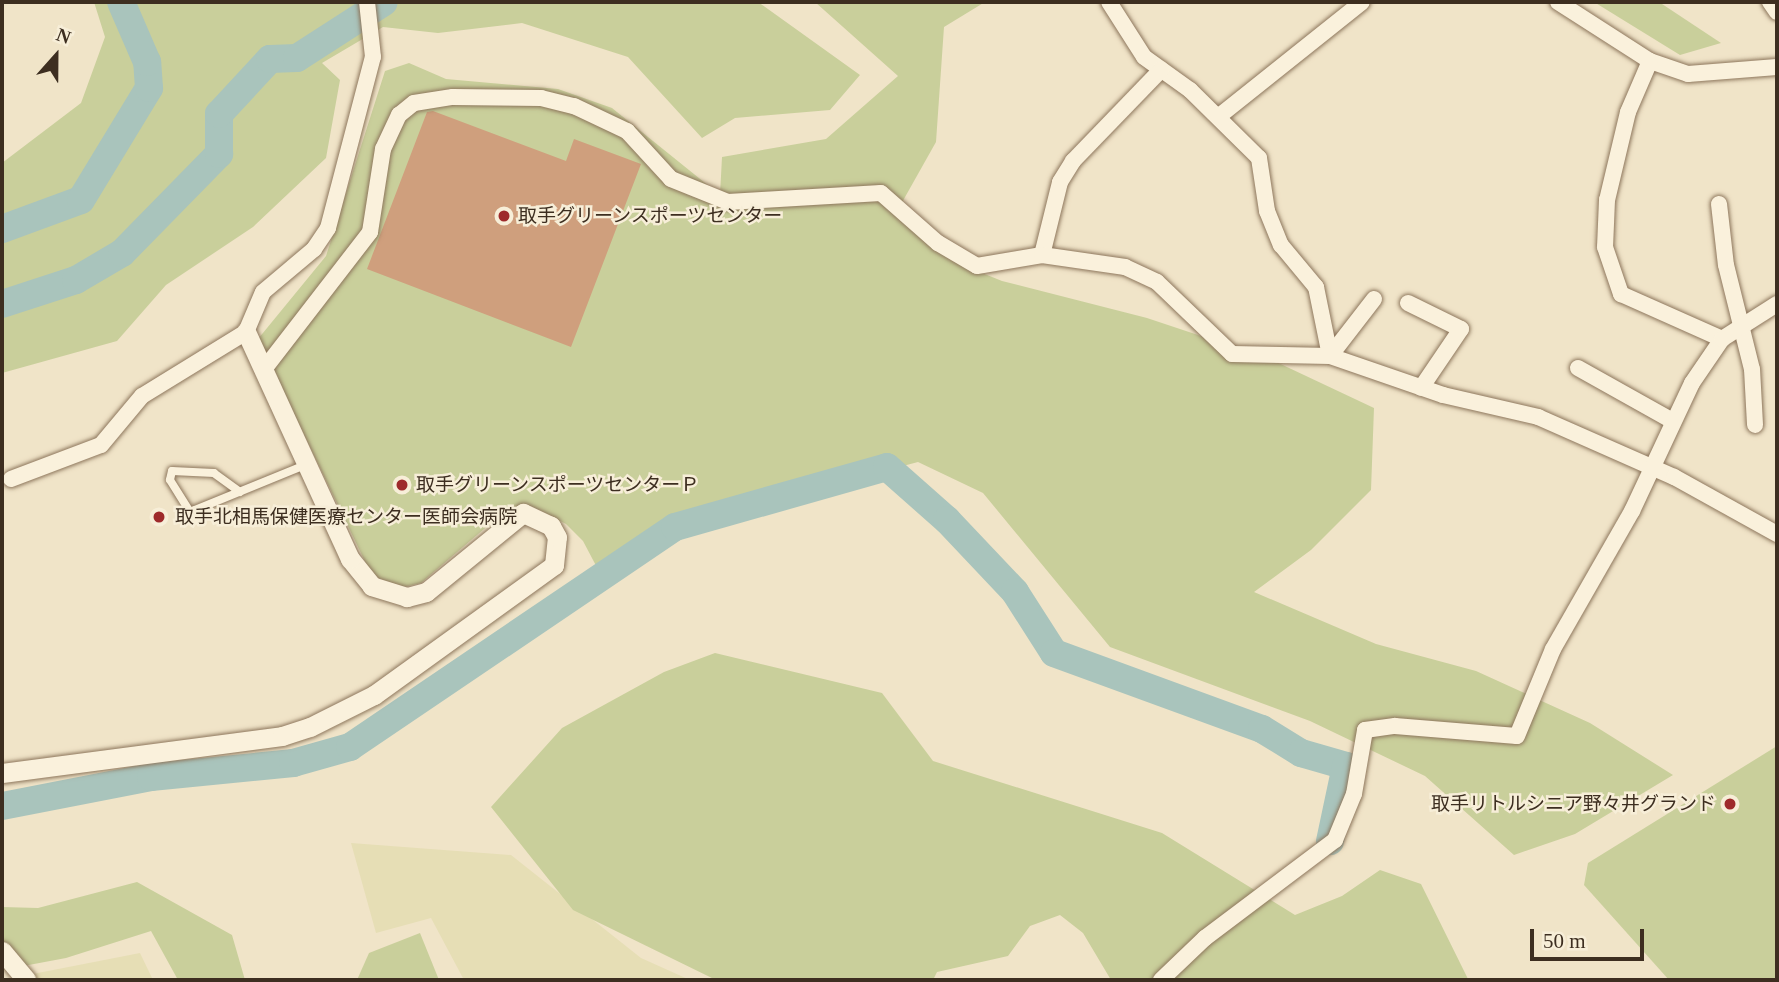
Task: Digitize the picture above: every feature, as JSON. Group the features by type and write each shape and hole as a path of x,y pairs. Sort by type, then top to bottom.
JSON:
{"street":[{"path":"11,479 101,445 142,396 246,332 263,292 314,249 328,228 373,57 367,2"},
{"path":"1110,2 1144,57 1218,117 1259,158 1267,211 1281,245 1316,288 1330,356"},
{"path":"1218,117 1362,2"},
{"path":"1558,2 1650,61 1688,74 1777,67"},
{"path":"1770,2 1777,12"},
{"path":"1650,61 1628,112 1607,200 1605,247 1621,294 1722,339"},
{"path":"1042,255 1060,182 1073,161 1161,70"},
{"path":"265,368 370,232 389,128 415,103 453,97 519,97 574,106 627,131 671,179 728,202 881,193 938,243 977,266 1042,255 1107,262 1147,277 1232,354 1330,356 1421,388 1538,417 1651,467 1777,534"},
{"path":"1719,204 1739,325 1752,369 1755,425"},
{"path":"1330,356 1374,299"},
{"path":"1408,303 1461,329 1421,388"},
{"path":"1161,980 1205,939 1335,840 1354,794 1365,730 1395,726 1517,736 1553,649 1632,511 1673,421 1722,339 1739,325 1777,304"},
{"path":"2,773 282,736 310,727 374,695 540,576 558,554 551,526 523,513 426,592 388,594 360,575 350,559 265,368 246,332"},
{"path":"1578,368 1673,421"},
{"path":"2,951 26,980"}],"lane":[{"path":"240,492 214,473 172,471 170,480 190,512 240,492 308,463"}],"shaded area":[{"path":"351,843 511,855 641,958 690,980 464,980 431,918 376,933"},
{"path":"140,953 153,980 2,980"}],"green space":[{"path":"94,2 758,2 860,75 830,110 735,118 702,138 628,57 522,23 438,33 383,27 322,63 340,80 326,158 253,227 166,285 117,341 2,373 2,163 81,103 105,37"},
{"path":"815,2 985,2 944,27 936,142 900,206 950,251 950,260 1002,281 1147,318 1270,359 1374,408 1371,490 1311,550 1254,592 1376,644 1476,671 1590,723 1673,775 1575,834 1514,855 1425,776 1310,721 1110,647 983,493 918,462 687,523 602,577 583,541 566,524 531,506 498,517 421,583 404,587 372,576 258,339 326,256 385,71 409,63 446,79 558,89 612,108 720,195 722,157 826,139 898,76"},
{"path":"1594,2 1659,2 1721,43 1680,55"},
{"path":"715,653 882,693 933,761 1162,833 1295,915 1342,896 1380,870 1421,884 1468,979 1111,980 1083,933 1060,915 1030,926 1008,956 937,972 933,980 716,980 573,910 491,807 562,728 664,672"},
{"name":"取手リトルシニア野々井グランド","path":"1777,746 1777,980 1669,980 1584,885 1588,863"},
{"path":"137,882 232,935 245,980 178,980 151,931 66,958 2,970 2,907 38,908"},
{"path":"420,933 439,980 357,980 369,953"}],"building":[{"name":"取手グリーンスポーツセンター","path":"433,111 566,161 574,139 641,164 571,347 367,269 427,112"}],"waterway":[{"path":"2,229 81,200 149,88 147,62 121,2"},
{"path":"2,304 76,280 122,253 219,154 219,114 270,59 297,58 384,2"},
{"path":"2,806 151,777 293,763 350,747 675,527 887,467 947,520 1015,592 1054,653 1262,729 1301,753 1346,766 1330,841"}],"place":[{"name":"取手グリーンスポーツセンター","path":"504,216"},
{"name":"取手グリーンスポーツセンターＰ","path":"402,485"},
{"name":"取手北相馬保健医療センター医師会病院","path":"159,517"},
{"name":"取手リトルシニア野々井グランド","path":"1730,804"}]}
